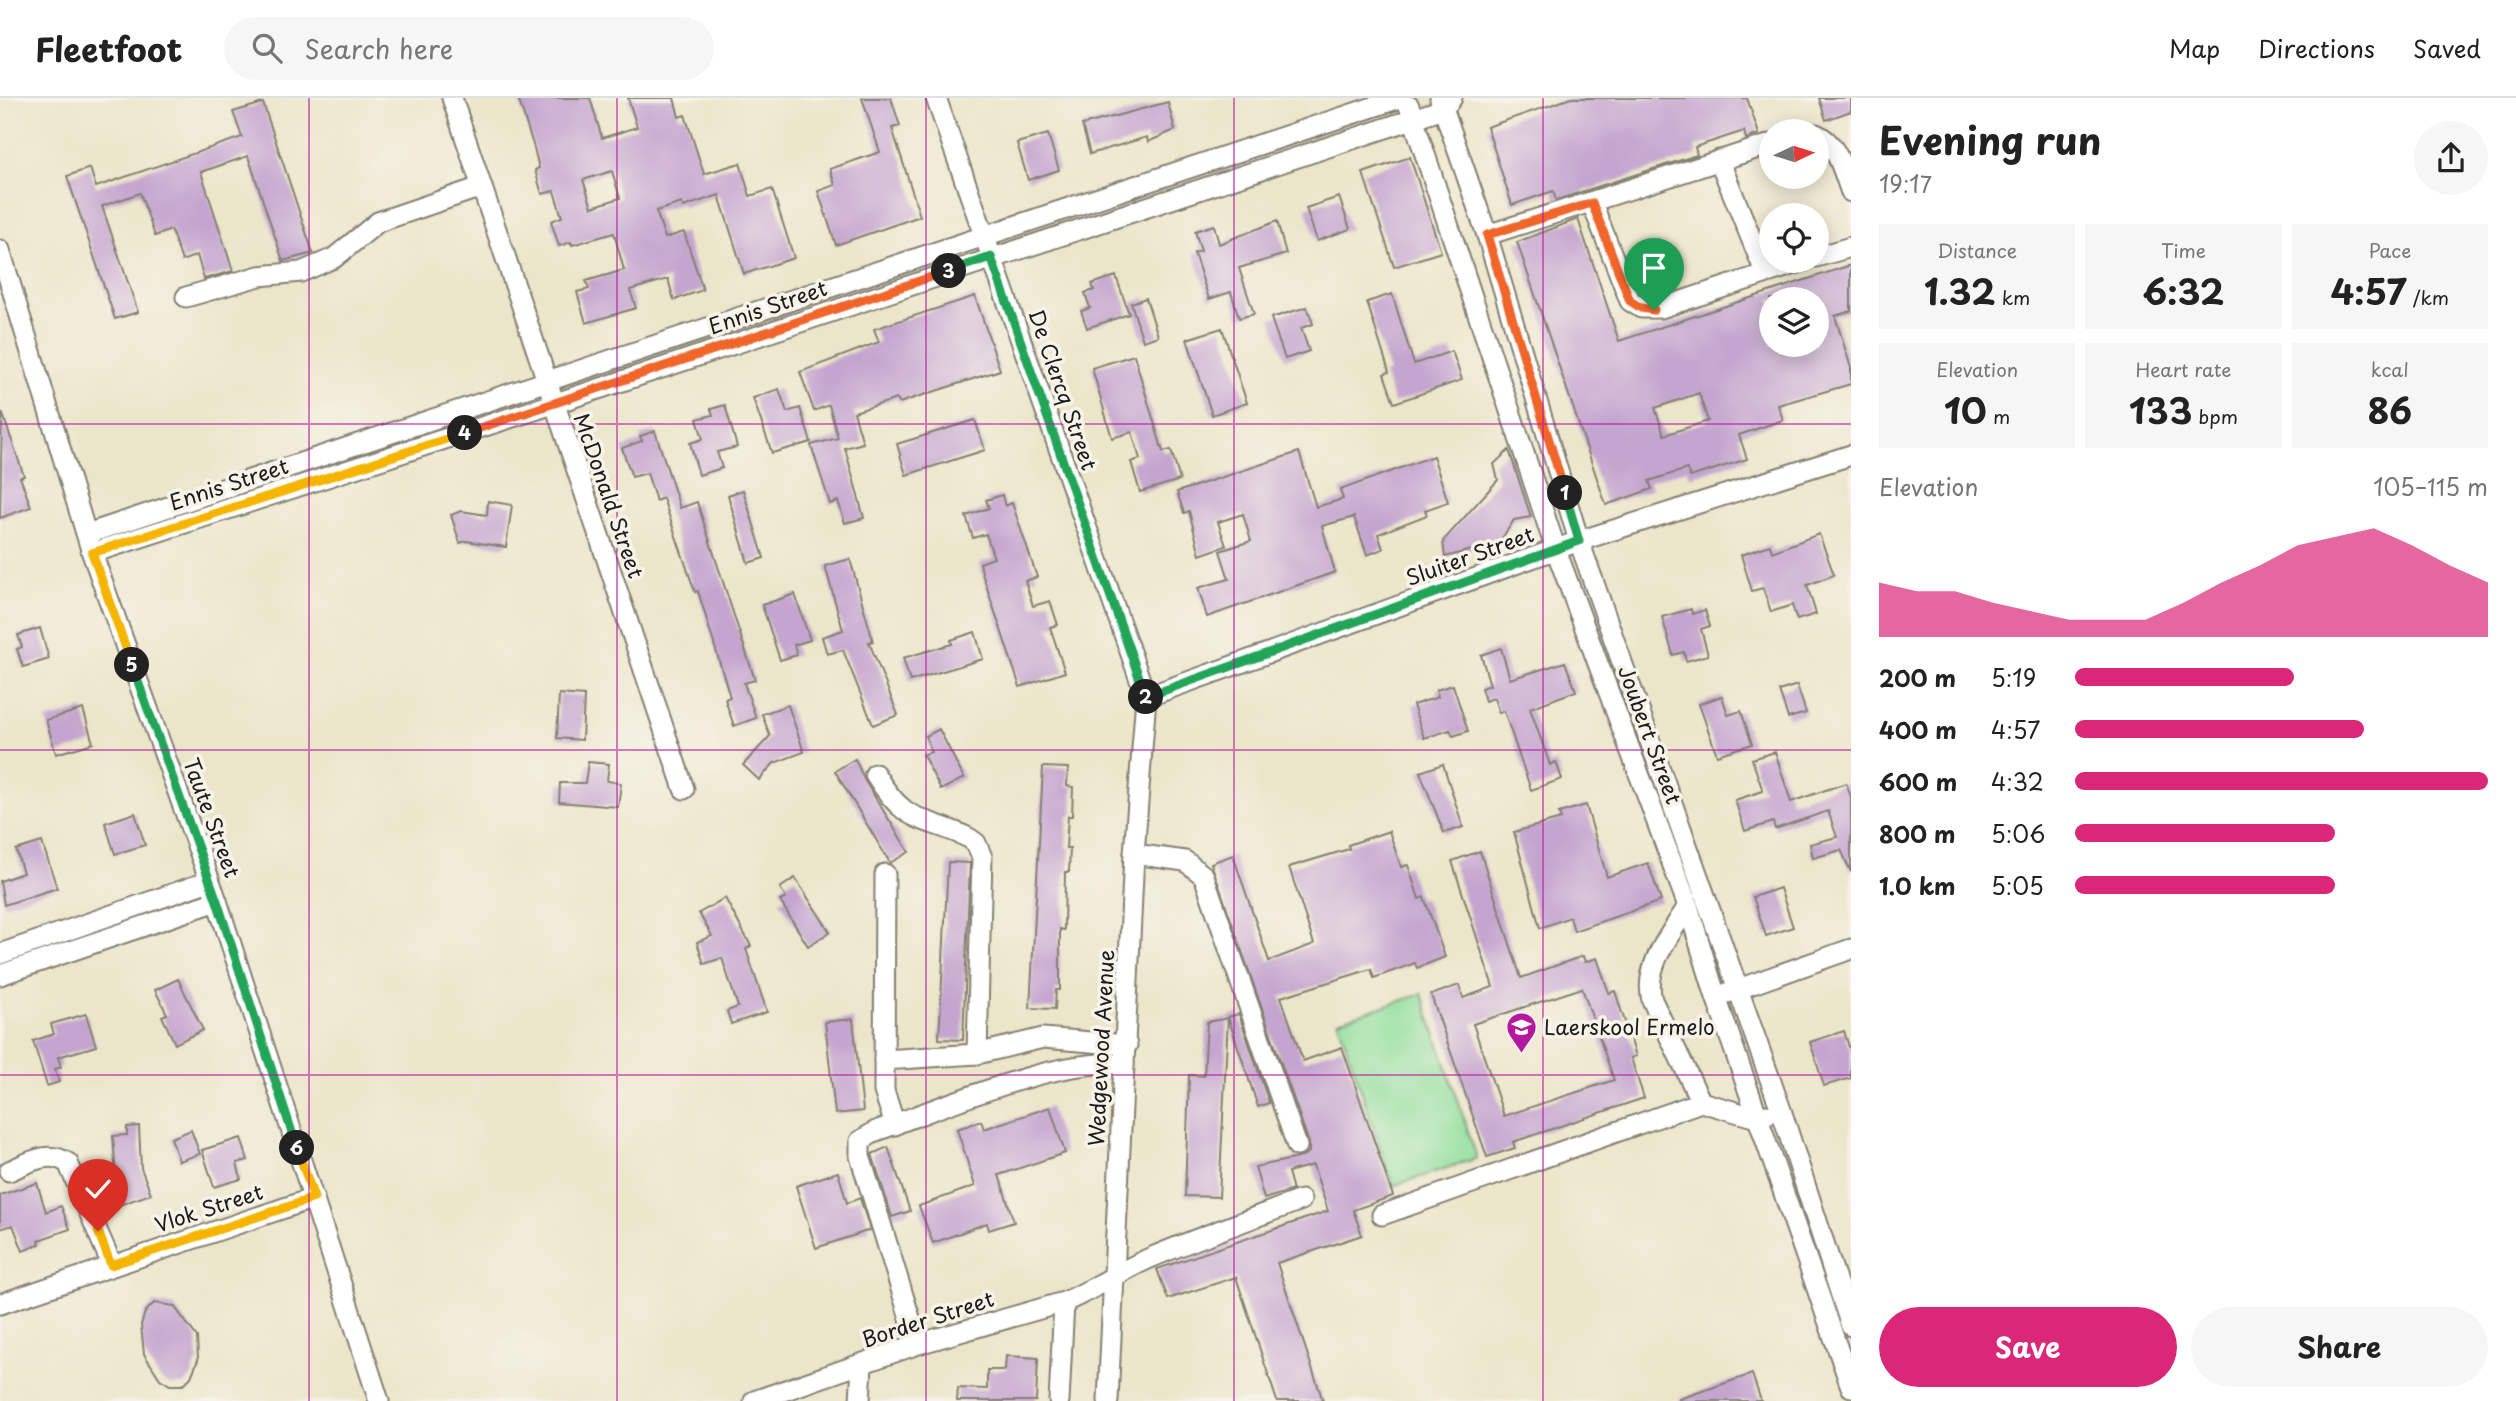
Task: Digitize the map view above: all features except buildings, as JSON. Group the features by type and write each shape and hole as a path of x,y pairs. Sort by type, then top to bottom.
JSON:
{"street":[{"name":"McDonald Street","path":"452,98 684,789"},
{"name":"De Clercq Street","path":"936,98 1146,697"},
{"name":"Ennis Street","path":"90,543 547,383 1400,98"},
{"name":"Joubert Street","path":"1406,98 1556,550 1688,906 1757,1118 1851,1387"},
{"name":"Ennis Street","path":"90,543 553,404 1413,117 1445,102"},
{"name":"Joubert Street","path":"1445,102 1579,541 1782,1110 1851,1326"},
{"path":"1829,141 1851,192"},
{"path":"1487,235 1759,148"},
{"path":"1719,160 1759,257"},
{"path":"186,297 259,276 302,272 334,258 378,222 481,187"},
{"path":"1592,203 1630,301 1641,308 1661,308 1762,273"},
{"path":"1829,253 1851,247"},
{"name":"Taute Street","path":"0,250 4,275 90,543 217,901 379,1401"},
{"name":"Sluiter Street","path":"1146,697 1579,541 1851,455"},
{"name":"Wedgewood Avenue","path":"1108,1401 1134,854 1146,697"},
{"path":"875,774 890,800 909,816 969,838 976,843 982,857 977,1054"},
{"path":"1134,854 1185,860 1204,876 1297,1146"},
{"path":"885,874 884,1091 895,1125"},
{"path":"0,954 209,881"},
{"path":"0,975 217,901"},
{"path":"1688,906 1655,961 1649,992 1701,1102"},
{"path":"1716,997 1851,949"},
{"path":"884,1060 977,1054 1042,1038 1127,1045"},
{"path":"918,1344 857,1148 868,1135 1056,1070 1109,1062 1124,1065"},
{"path":"1382,1215 1701,1102 1757,1118 1782,1110"},
{"path":"9,1171 46,1156 56,1156 68,1163 111,1265"},
{"name":"Vlok Street","path":"0,1304 314,1198"},
{"name":"Border Street","path":"754,1401 918,1344 1064,1302 1086,1293 1112,1275 1301,1200"},
{"path":"1059,1401 1064,1302"},
{"path":"860,1401 862,1365"}],"green space":[{"path":"1422,994 1477,1158 1393,1186 1338,1021"}],"place":[{"name":"Laerskool Ermelo","path":"1521,1055"}],"route":[{"path":"98,1231 111,1265 314,1198 217,901 92,553 553,404 991,257 1146,697 1579,541 1487,235 1592,203 1630,301 1641,308 1654,310"}]}
